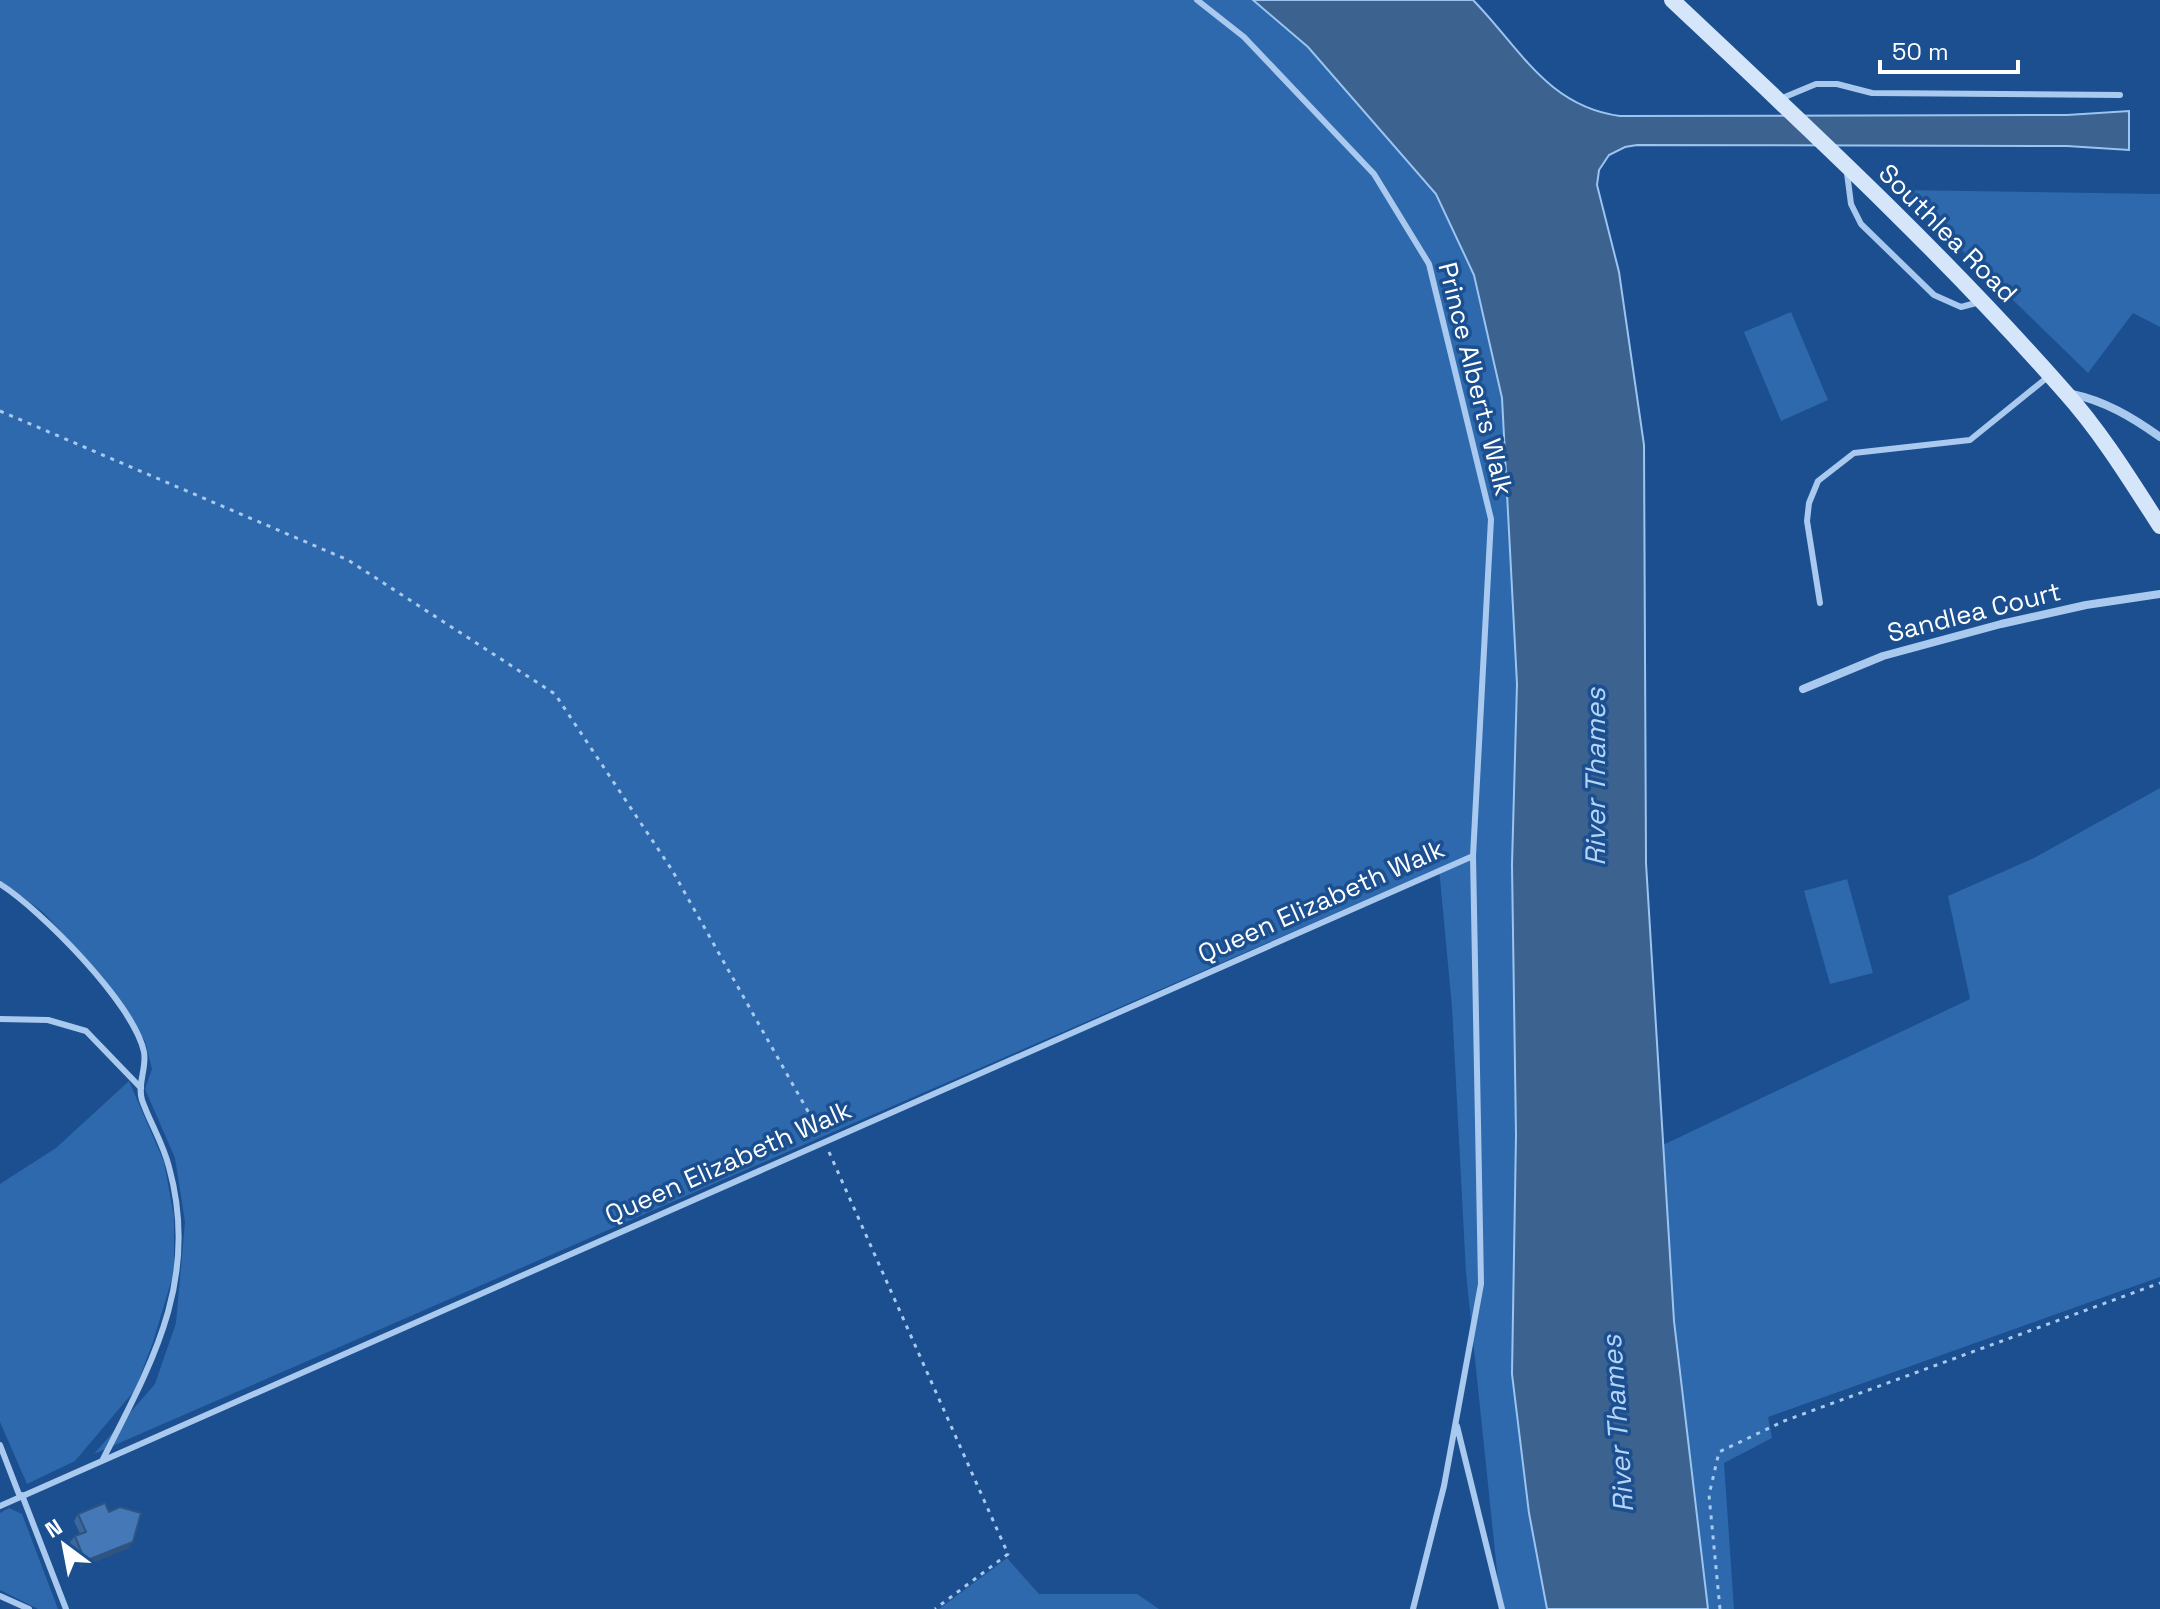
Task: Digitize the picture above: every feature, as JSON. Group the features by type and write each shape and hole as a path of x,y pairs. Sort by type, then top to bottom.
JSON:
{"main road":[{"name":"Southlea Road","path":"1672,0 1983,301 2067,393 2126,473 2160,526"}],"street":[{"path":"2067,393 2095,399 2126,414 2160,437"},
{"name":"Sandlea Court","path":"1803,689 1883,656 2001,624 2086,605 2160,594"}],"lane":[{"name":"Prince Alberts Walk","path":"1197,0 1244,37 1374,174 1429,264 1491,519 1473,856 1481,1284 1444,1486 1413,1609"},
{"path":"1781,103 1816,84 1837,84 1872,93 2120,95"},
{"path":"1847,168 1851,204 1861,224 1934,295 1961,307 1983,301"},
{"path":"1820,603 1807,521 1809,503 1818,481 1854,453 1970,440 2050,376"},
{"name":"Queen Elizabeth Walk","path":"0,1506 1473,856"},
{"path":"0,884 33,909 66,941 123,1011 144,1051 143,1101 160,1140 173,1184 178,1214 179,1263 164,1331 103,1459"},
{"path":"0,1019 48,1020 86,1031 141,1088"},
{"path":"1456,1421 1502,1609"},
{"path":"0,1445 66,1609"},
{"path":"0,1596 29,1609"}],"path":[{"path":"0,411 348,560 555,694 672,870 824,1142 1008,1554 935,1609"},
{"path":"1720,1609 1709,1495 1719,1452 1784,1421 2160,1283"}],"shaded area":[{"path":"0,0 1253,0 1308,47 1436,194 1474,275 1502,398 1517,684 1512,865 1516,1135 1512,1374 1529,1513 1547,1609 1501,1609 1466,1273 1452,1007 1439,868 94,1454 155,1384 176,1323 185,1222 175,1158 145,1089 152,1069 145,1041 103,977 44,913 0,880"},
{"path":"1900,190 2160,194 2160,327 2133,313 2088,373"},
{"path":"1791,312 1828,400 1781,421 1744,332"},
{"path":"2160,788 2160,1277 1768,1417 1772,1438 1724,1463 1734,1609 1708,1609 1674,1321 1663,1145 1970,999 1948,896 2034,858"},
{"path":"1847,879 1873,973 1830,984 1804,891"},
{"path":"129,1081 164,1162 174,1217 174,1272 135,1390 75,1461 27,1484 0,1422 0,1184 56,1148"},
{"path":"9,1508 22,1514 58,1609 38,1609 0,1590 0,1513"},
{"path":"1007,1558 1039,1594 1137,1594 1159,1609 939,1609"}],"water":[{"name":"River Thames","path":"1253,0 1473,0 1554,88 1595,110 1620,116 2067,115 2129,111 2129,150 2067,146 1637,145 1609,155 1599,170 1597,185 1619,272 1644,445 1646,863 1674,1321 1708,1609 1547,1609 1529,1513 1512,1374 1516,1135 1512,865 1517,684 1502,398 1474,275 1436,194 1308,47"}],"building":[{"path":"105,1503 109,1512 120,1507 141,1513 133,1542 85,1561 75,1536 86,1532 78,1514"}]}
